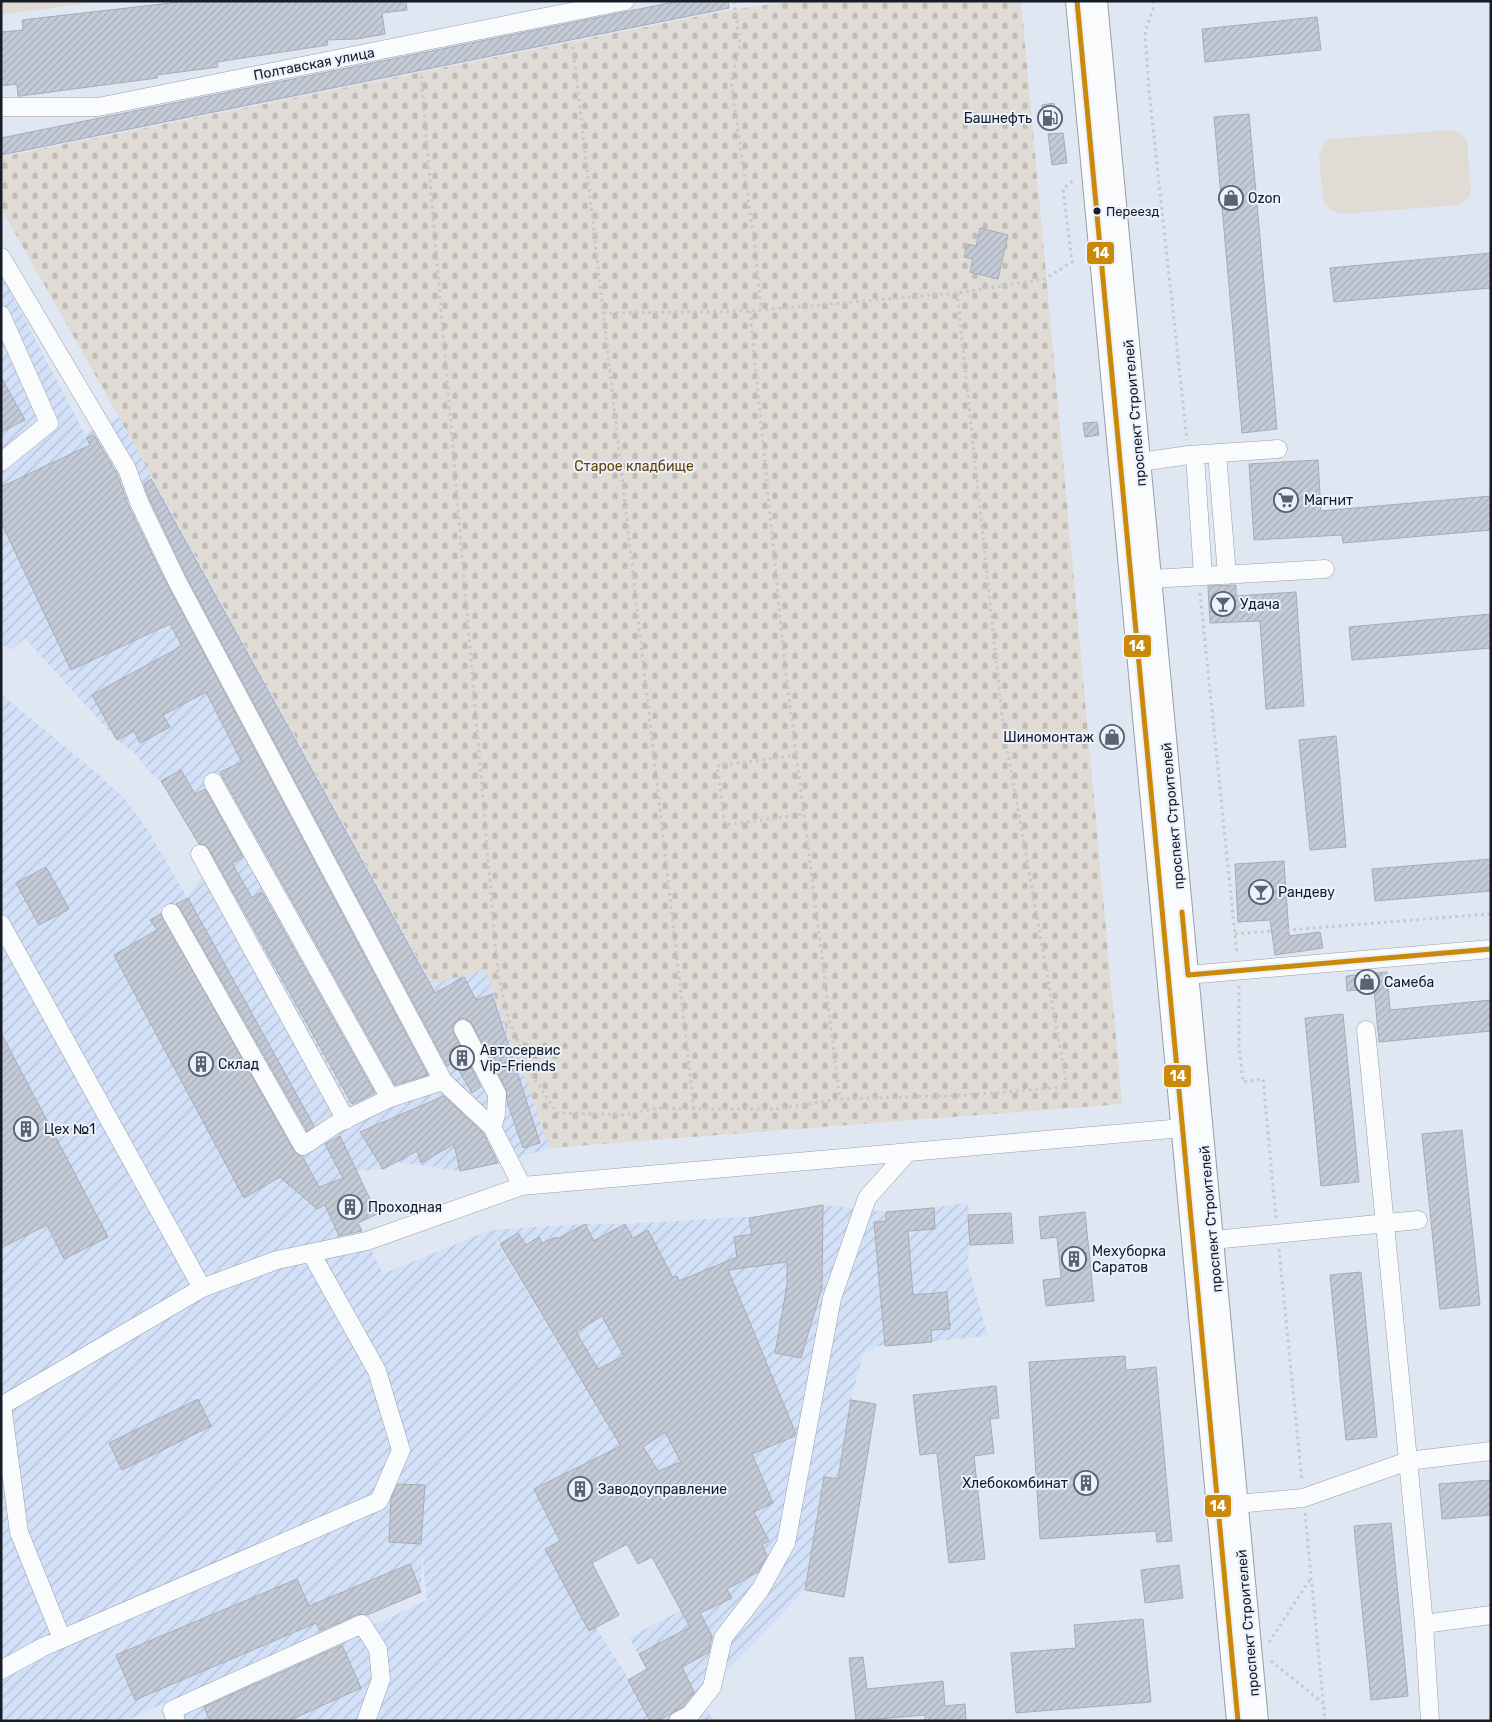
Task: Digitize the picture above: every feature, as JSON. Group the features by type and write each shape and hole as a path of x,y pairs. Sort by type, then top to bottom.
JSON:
{"main road":[{"name":"проспект Строителей","path":"1077,1 1178,976 1192,1127 1238,1721"},
{"name":"проспект Строителей","path":"1096,1 1151,579 1178,976"},
{"name":"проспект Строителей","path":"1192,1127 1213,1240 1257,1721"}],"street":[{"name":"Полтавская улица","path":"1,107 98,107 625,1"},
{"path":"1,257 127,469 139,502 177,581 443,1081 492,1127 522,1186"},
{"path":"1,315 49,423 1,462"},
{"path":"1140,462 1192,455 1278,449"},
{"path":"1218,453 1227,575"},
{"path":"1192,455 1201,576"},
{"path":"1151,579 1325,568"},
{"path":"213,782 390,1098"},
{"path":"200,854 346,1120"},
{"path":"171,912 303,1146 346,1120 390,1098 443,1081"},
{"path":"1,924 202,1288"},
{"path":"1178,976 1491,949"},
{"path":"463,1028 497,1094 496,1114 492,1127"},
{"path":"1366,1030 1424,1624 1430,1721"},
{"path":"62,1639 19,1532 2,1406 202,1288 277,1260 367,1241 522,1186 1192,1127"},
{"path":"678,1721 690,1716 712,1687 723,1638 760,1590 786,1543 832,1298 867,1198 908,1152"},
{"path":"1213,1240 1418,1220"},
{"path":"1,1670 62,1639 379,1500 401,1450 377,1372 311,1253"},
{"path":"1237,1504 1303,1498 1408,1461 1491,1451"},
{"path":"1424,1624 1491,1615"},
{"path":"176,1721 172,1710 362,1624 378,1649 381,1680 366,1721"}],"path":[{"path":"734,1 740,44 731,83 756,254 761,310"},
{"path":"1152,1 1153,9 1145,32 1149,91 1192,455"},
{"path":"573,47 694,1110"},
{"path":"421,76 498,975 507,1011 528,1068 556,1113 625,1115 657,1108 694,1110 776,1109 840,1099 969,1095 1066,1087 1003,725 957,294"},
{"path":"603,313 750,311 957,294 1045,279 1072,262 1063,189 1080,175"},
{"path":"750,311 785,666 840,1099"},
{"path":"1201,576 1238,971 1239,1046 1243,1082 1263,1079 1325,1721"},
{"path":"797,756 717,766 725,825 804,814"},
{"path":"1235,934 1491,914"},
{"path":"1267,1646 1311,1578"},
{"path":"1270,1660 1324,1703"}],"shaded area":[{"path":"2,276 85,434 119,417 432,984 485,969 550,1148 501,1163 460,1171 396,1162 383,1169 356,1171 308,1192 317,1209 325,1205 341,1241 363,1233 383,1274 490,1230 763,1216 823,1205 886,1212 968,1203 970,1245 967,1263 988,1336 878,1346 863,1355 851,1400 838,1479 824,1477 805,1590 699,1700 715,1721 172,1721 427,1600 422,1551 421,1592 124,1721 1,1721 1,694 98,774 126,800 149,832 187,897 211,864 162,781 153,776 135,753 117,740 25,638 11,650 1,644","holes":["493,1236 500,1244 580,1379","626,1506 681,1610 629,1638 647,1669 629,1679 545,1549 532,1555"]}],"green space":[{"path":"1,1 102,1 1,15"},
{"name":"Старое кладбище","path":"795,1 1021,1 1122,1104 550,1148 485,970 432,984 119,417 1,208 1,157 735,9"},
{"path":"1452,130 1467,139 1471,192 1469,197 1459,205 1341,214 1330,210 1323,201 1319,157 1325,141 1330,139"}],"building":[{"path":"188,1 406,1 407,10 382,13 385,34 357,39 327,40 328,45 217,62 218,67 157,75 157,78 20,96 18,96 17,84 1,86 1,32 23,30 22,20"},
{"path":"679,1 728,1 729,8 1,155 1,138"},
{"path":"1317,17 1321,50 1205,62 1202,29"},
{"path":"1054,103 1056,117 1043,119 1042,105"},
{"path":"1249,114 1277,429 1242,433 1214,117"},
{"path":"1063,133 1067,163 1052,165 1048,134"},
{"path":"980,228 1008,235 998,279 970,272 973,259 964,257 967,244 976,246"},
{"path":"1491,253 1491,288 1334,302 1330,268"},
{"path":"1,377 25,420 1,432"},
{"path":"1097,422 1099,435 1085,437 1083,423"},
{"path":"94,435 117,474 129,507 168,586 428,1075 395,1085 220,772 242,762 206,692 163,715 170,727 140,743 134,731 117,740 92,695 182,646 170,624 71,670 1,522 1,487 90,445 87,438"},
{"path":"1318,460 1321,511 1491,496 1491,530 1343,543 1342,535 1254,540 1249,464"},
{"path":"151,479 435,993 464,977 476,1000 492,994 540,1143 523,1148 507,1101 506,1089 472,1024 463,1018 454,1024 452,1029 481,1087 472,1093 454,1062 447,1066 186,576 149,498 144,484"},
{"path":"1236,585 1236,596 1296,592 1304,706 1266,709 1260,621 1210,623 1208,586"},
{"path":"1491,614 1491,648 1352,660 1349,627"},
{"path":"1336,736 1346,847 1310,850 1299,740"},
{"path":"181,770 195,794 205,789 243,857 232,863 252,898 262,892 375,1093 352,1104 209,849 205,845 199,844 161,781"},
{"path":"1491,859 1491,891 1375,901 1372,869"},
{"name":"Рандеву","path":"1284,861 1289,936 1320,932 1323,948 1275,955 1270,920 1238,922 1235,864"},
{"path":"46,867 69,909 39,925 16,883"},
{"path":"188,898 314,1126 307,1131 176,904"},
{"name":"Склад","path":"161,914 294,1151 302,1156 319,1187 343,1178 325,1144 340,1136 377,1214 358,1223 362,1231 339,1236 325,1205 317,1209 280,1177 244,1198 114,955 157,930 150,920"},
{"path":"1387,972 1390,1010 1491,1000 1491,1031 1379,1042 1374,989 1347,991 1346,976"},
{"path":"1343,1014 1359,1182 1321,1186 1305,1018"},
{"name":"Цех №1","path":"1,1033 108,1237 64,1259 47,1225 1,1248"},
{"path":"444,1096 483,1133 498,1163 460,1171 454,1144 421,1163 417,1151 383,1169 360,1132"},
{"path":"1462,1130 1480,1305 1440,1309 1422,1134"},
{"path":"823,1205 822,1287 801,1358 775,1353 787,1285 787,1262 728,1270 796,1434 752,1454 773,1503 754,1512 769,1541 762,1545 767,1555 758,1572 727,1589 732,1598 700,1613 712,1636 709,1652 682,1667 694,1692 683,1707 658,1721 650,1721 628,1680 647,1669 639,1654 690,1627 652,1557 638,1564 627,1544 592,1563 619,1615 589,1631 545,1549 560,1541 534,1489 621,1446 500,1244 518,1233 526,1245 539,1237 542,1243 557,1237 557,1239 585,1224 594,1241 625,1224 633,1238 648,1230 673,1278 677,1276 679,1281 737,1257 734,1237 752,1234 749,1218","holes":["602,1316 624,1356 598,1369 576,1332","665,1432 681,1462 658,1471 643,1447"]},
{"path":"934,1208 935,1229 908,1231 913,1295 947,1292 950,1329 931,1330 932,1342 885,1346 874,1222 886,1221 886,1212"},
{"name":"Мехуборка Саратов","path":"1085,1212 1094,1301 1046,1306 1043,1280 1061,1278 1057,1237 1041,1239 1039,1217"},
{"path":"1011,1213 1013,1243 970,1245 968,1215"},
{"path":"1361,1272 1377,1437 1346,1440 1330,1275"},
{"name":"Хлебокомбинат","path":"1125,1356 1126,1370 1156,1367 1172,1541 1157,1542 1156,1531 1040,1539 1029,1362"},
{"path":"996,1386 999,1418 990,1419 994,1453 974,1456 985,1559 949,1563 937,1453 920,1455 913,1395"},
{"path":"198,1399 211,1426 122,1470 109,1443"},
{"path":"851,1400 876,1404 844,1597 805,1590 824,1477 838,1479"},
{"path":"1491,1480 1491,1515 1442,1519 1439,1484"},
{"path":"398,1484 425,1485 421,1544 389,1542 391,1499"},
{"path":"1391,1523 1408,1696 1371,1700 1354,1526"},
{"path":"410,1564 421,1592 367,1615 358,1614 320,1631 316,1623 135,1700 116,1655 297,1579 309,1606"},
{"path":"1179,1565 1183,1598 1145,1603 1141,1570"},
{"path":"1143,1619 1151,1702 1016,1713 1011,1653 1076,1648 1074,1625"},
{"path":"342,1645 361,1688 288,1721 210,1721 204,1707"},
{"path":"863,1657 867,1689 943,1681 945,1706 965,1704 966,1721 925,1721 925,1715 856,1721 849,1658"}],"transit line":[{"name":"14","path":"1077,1 1238,1721"},
{"name":"14","path":"1182,912 1188,975 1491,949"}],"place":[{"name":"Башнефть","path":"1050,118"},
{"name":"Ozon","path":"1231,198"},
{"name":"Переезд","path":"1097,211"},
{"name":"Магнит","path":"1286,500"},
{"name":"Удача","path":"1223,604"},
{"name":"Шиномонтаж","path":"1112,737"},
{"name":"Рандеву","path":"1261,892"},
{"name":"Самеба","path":"1367,982"},
{"name":"Автосервис Vip-Friends","path":"462,1058"},
{"name":"Склад","path":"201,1064"},
{"name":"Цех №1","path":"26,1129"},
{"name":"Проходная","path":"350,1207"},
{"name":"Мехуборка Саратов","path":"1074,1259"},
{"name":"Хлебокомбинат","path":"1086,1483"},
{"name":"Заводоуправление","path":"580,1489"}]}
